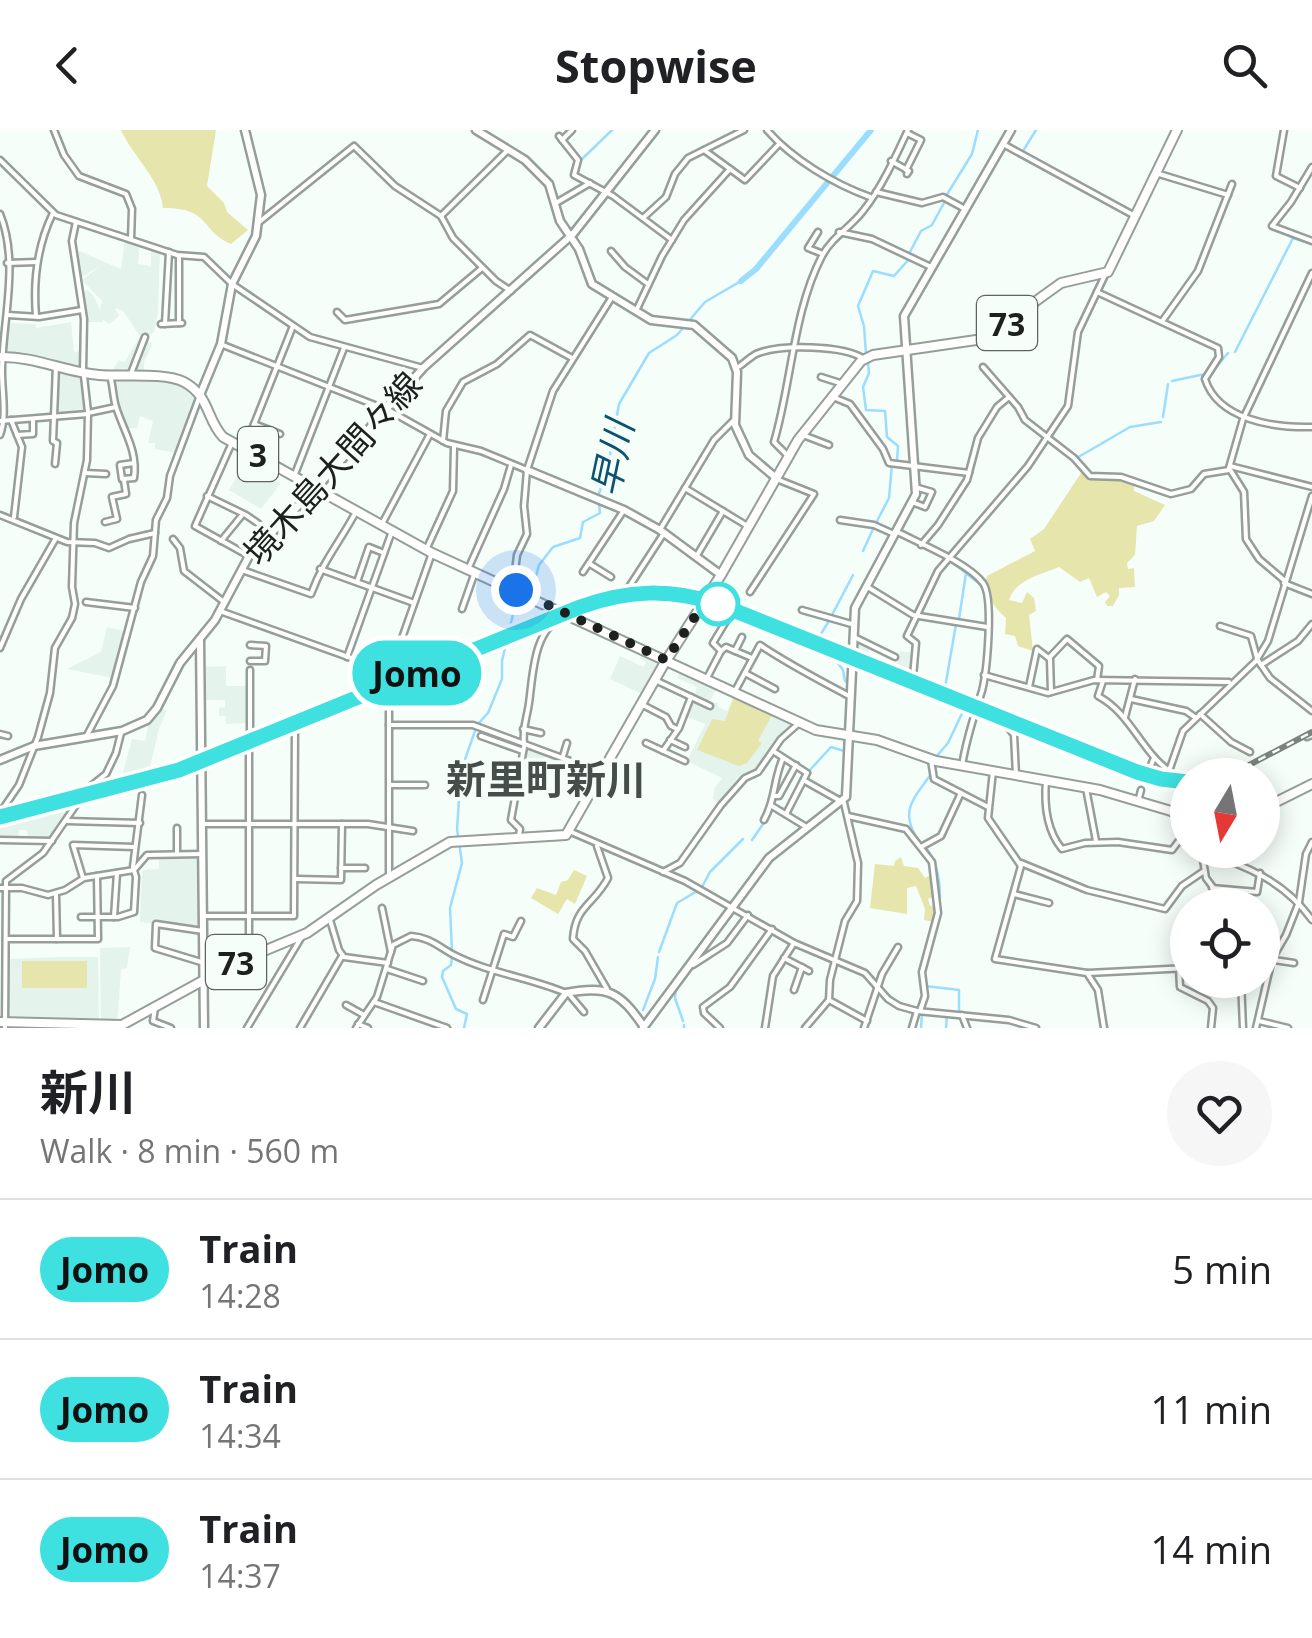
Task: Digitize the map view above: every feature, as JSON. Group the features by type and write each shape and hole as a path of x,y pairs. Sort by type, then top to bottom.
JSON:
{"main road":[{"path":"1106,273 1177,130"},
{"name":"73","path":"864,358 983,339 1060,283 1106,273"},
{"name":"3","path":"2,357 84,372 178,379 200,395 209,406 218,431 232,442 380,526 816,730 883,742 931,760 1086,788 1170,812"},
{"path":"569,831 789,456 864,358"},
{"path":"1280,800 1312,784"},
{"name":"73","path":"3,1024 122,1026 249,957 302,935 389,878 459,840 561,837 569,831"}],"street":[{"path":"54,130 64,155 79,176 126,194 132,209 131,238"},
{"path":"86,737 113,686 153,556 156,520 167,498 170,476 221,344 232,284 253,246 261,195 245,130"},
{"path":"476,130 525,160 549,184 559,218 581,254 590,281 651,320 687,324 720,346 737,368 734,421 749,455 776,478 814,494 750,592"},
{"path":"572,130 561,138 578,160 574,174 608,193 672,240"},
{"name":"境木島大間々線","path":"153,714 180,663 220,612 248,556 317,487 422,368 570,236 655,130"},
{"path":"643,218 666,198 682,163 744,130"},
{"path":"767,130 779,144 829,180 874,196 926,203 943,197 965,209"},
{"path":"598,845 608,878 577,915 573,939 585,951 607,989 633,1009 643,1027 768,858 843,802 847,794 856,606 912,502 916,487 904,316 1011,130"},
{"path":"1284,130 1276,176 1300,188"},
{"path":"789,456 774,442 796,347 800,308 823,254 874,196 891,161 907,132 921,140 906,172 891,161"},
{"path":"702,149 746,179 779,144"},
{"path":"1003,144 1136,216"},
{"path":"258,222 354,146 395,186 441,216 451,235 482,268 512,291"},
{"path":"441,216 508,150"},
{"path":"0,160 54,213 180,256 208,259 232,284 312,338 422,368"},
{"path":"1312,167 1272,226 1312,241"},
{"path":"636,311 684,220 730,169"},
{"path":"1156,173 1228,195"},
{"path":"556,203 590,183"},
{"path":"1163,320 1198,271 1232,184"},
{"path":"36,316 32,292 42,234 54,213"},
{"path":"0,214 10,291 2,357 5,421 0,435"},
{"path":"0,812 19,785 34,746 50,692 55,647 72,619 75,604 72,544 84,473 88,414 82,310 72,241 76,222"},
{"path":"818,232 808,248 823,254"},
{"path":"839,232 872,239 932,267"},
{"path":"611,251 648,284"},
{"path":"169,252 163,324 181,323 180,256"},
{"path":"7,263 38,262"},
{"path":"337,312 346,320 436,304 482,268"},
{"path":"934,687 913,677 916,643 906,636 936,574 978,520 1019,477 1070,403 1078,332 1106,273"},
{"path":"1312,273 1244,417 1229,468 1244,492 1246,539 1284,582 1312,594"},
{"path":"0,292 10,291"},
{"path":"1097,292 1220,350 1205,382 1217,402 1244,417 1312,427"},
{"path":"511,606 517,590 517,555 527,534 527,470 554,388 612,296"},
{"path":"168,299 178,298"},
{"path":"8,315 82,310"},
{"path":"244,448 293,326"},
{"path":"443,441 446,411 462,382 497,364 530,336 572,358"},
{"path":"130,376 145,337"},
{"path":"221,344 386,409 443,441 477,450 624,510 721,575"},
{"path":"737,368 758,354 796,347 843,351 864,358"},
{"path":"294,474 344,348"},
{"path":"55,464 56,366"},
{"path":"983,367 1025,420 1090,476 1120,477 1169,494 1190,489 1208,473 1229,468 1312,487"},
{"path":"110,375 116,407 132,441 134,477 124,480"},
{"path":"821,377 842,385"},
{"path":"833,397 850,404 889,462 970,473"},
{"path":"921,544 938,525 970,473 978,438 1008,397"},
{"path":"5,421 88,414 116,407"},
{"path":"17,436 34,434 33,419"},
{"path":"5,421 22,448 13,518"},
{"path":"626,590 714,440 734,421"},
{"path":"254,424 280,434"},
{"path":"380,526 430,434"},
{"path":"803,434 829,445"},
{"path":"232,442 195,526 248,556"},
{"path":"389,878 390,672 453,491 454,445"},
{"path":"105,522 117,519 112,497 126,494 120,465 134,462"},
{"path":"462,609 472,570 511,465"},
{"path":"84,473 106,474"},
{"path":"912,502 924,508 932,492 916,487"},
{"path":"686,488 749,526"},
{"path":"207,496 259,524"},
{"path":"1050,692 1049,658 1067,639 1098,664 1098,696 1112,704 1154,758 1170,770 1182,734 1257,659 1268,641 1312,496"},
{"path":"240,568 311,594 320,569 357,510"},
{"path":"583,572 624,510"},
{"path":"696,558 723,511"},
{"path":"0,514 72,544 95,543 110,548 129,538 155,533"},
{"path":"221,541 244,514"},
{"path":"840,520 874,525 921,544 950,558 984,584 990,612 984,675 968,728 962,766"},
{"path":"348,657 392,532"},
{"path":"0,648 56,538"},
{"path":"173,539 180,548 184,571 224,602"},
{"path":"356,582 368,548 384,553"},
{"path":"589,563 612,577"},
{"path":"320,569 414,602"},
{"path":"866,586 917,616 987,627"},
{"path":"86,602 134,608"},
{"path":"802,610 855,626"},
{"path":"220,612 390,672"},
{"path":"721,651 713,643 731,613"},
{"path":"518,840 520,829 510,821 538,652 550,624 569,614"},
{"path":"1261,666 1298,641 1312,624"},
{"path":"1220,626 1252,636 1257,659 1270,678 1312,711"},
{"path":"735,651 742,636"},
{"path":"854,637 894,657"},
{"path":"200,639 204,1028"},
{"path":"202,759 501,642"},
{"path":"250,645 266,646 265,661 250,661"},
{"path":"736,691 760,645 784,662 851,696"},
{"path":"706,678 725,647 752,659"},
{"path":"1029,687 1037,649 1049,658"},
{"path":"249,957 250,670"},
{"path":"745,674 776,689"},
{"path":"984,675 1050,692 1069,685 1135,678 1202,684 1230,682"},
{"path":"1125,718 1135,678"},
{"path":"655,680 710,706"},
{"path":"249,741 295,727 389,685"},
{"path":"662,751 686,716 691,697"},
{"path":"1130,699 1198,716 1230,742 1250,752"},
{"path":"641,704 677,729"},
{"path":"142,711 153,714"},
{"path":"0,760 34,746 136,727 153,714"},
{"path":"1002,720 1014,735 1016,775"},
{"path":"663,872 679,864 707,822 744,780 758,772 800,722"},
{"path":"389,725 477,726 524,747"},
{"path":"202,916 294,916 295,727"},
{"path":"523,729 541,732"},
{"path":"3,1024 2,888 8,878 34,862 68,821 86,789 110,768 120,731"},
{"path":"0,734 8,736"},
{"path":"481,736 563,756 602,773"},
{"path":"670,740 685,747"},
{"path":"563,756 566,743"},
{"path":"646,743 685,761"},
{"path":"773,750 806,772 786,814"},
{"path":"764,820 772,806 774,777 783,758"},
{"path":"1148,772 1154,758"},
{"path":"931,760 934,779 988,806"},
{"path":"774,796 779,796 796,766"},
{"path":"993,771 989,821 1021,863 1091,891 1165,909 1182,886 1204,872"},
{"path":"1046,780 1044,806 1058,845 1068,850 1078,845 1118,842 1170,850"},
{"path":"805,781 843,802 858,863 857,904 845,920 829,1000 805,1028"},
{"path":"388,785 425,785"},
{"path":"1086,788 1097,843"},
{"path":"1138,802 1141,790"},
{"path":"921,847 941,836 961,793"},
{"path":"80,917 114,917 134,912 142,795"},
{"path":"772,806 808,828"},
{"path":"848,816 906,829 934,868 939,910 922,972 926,996 912,1028"},
{"path":"68,821 140,823"},
{"path":"202,824 371,824 413,831"},
{"path":"295,879 341,880 342,824"},
{"path":"177,828 177,854"},
{"path":"569,831 663,872 794,943 867,974 892,1002 918,1011 1009,1020 1036,1028"},
{"path":"0,840 52,841"},
{"path":"1280,943 1299,902 1306,854 1312,842"},
{"path":"82,878 73,845 136,848"},
{"path":"2,888 56,894 82,878 134,870 147,854 202,854"},
{"path":"1021,863 996,960 1087,973 1170,968"},
{"path":"341,868 364,868"},
{"path":"1203,868 1212,888"},
{"path":"1245,868 1260,874 1299,902 1312,920"},
{"path":"1304,871 1312,872"},
{"path":"114,917 118,873"},
{"path":"1258,888 1260,874"},
{"path":"5,939 98,939 97,876"},
{"path":"56,894 57,940"},
{"path":"1014,894 1049,904"},
{"path":"382,908 391,952"},
{"path":"688,966 724,946 748,916"},
{"path":"300,1028 342,956 329,919"},
{"path":"483,1000 504,934 513,938 520,921"},
{"path":"203,931 156,924 155,946 204,962"},
{"path":"720,1028 704,1013 704,1005 730,988 772,930"},
{"path":"248,1028 302,935"},
{"path":"368,1028 357,1026 374,1002 395,943 414,936 492,969 567,993 607,989"},
{"path":"765,1028 773,976 794,943"},
{"path":"864,1028 898,947"},
{"path":"342,956 388,966 423,981"},
{"path":"784,958 809,970"},
{"path":"1280,961 1294,963"},
{"path":"794,990 802,968"},
{"path":"1087,973 1100,993 1104,1028"},
{"path":"567,993 584,1012"},
{"path":"538,1028 567,993"},
{"path":"1202,998 1212,1008 1211,1028"},
{"path":"1242,998 1243,1028"},
{"path":"1256,1028 1264,998"},
{"path":"829,1000 867,1020"},
{"path":"374,1002 447,1028"},
{"path":"346,1005 364,1016"},
{"path":"155,1008 153,1021 172,1028"},
{"path":"962,1015 967,1028"},
{"path":"1259,1021 1286,1028"}],"shaded area":[{"path":"121,130 216,130 207,186 224,203 227,212 248,230 231,244 198,216 163,208 152,177"},
{"path":"125,238 140,242 138,264 151,266 151,249 160,250 158,313 154,332 146,338 152,345 144,362 144,374 111,372 119,360 125,362 140,336 123,311 115,308 119,316 109,324 102,319 103,322 85,322 81,292 87,290 94,296 100,310 102,301 82,280 100,266 81,278 75,249 121,269"},
{"path":"71,322 74,352 82,351 81,369 5,354 9,323 36,324 36,328"},
{"path":"57,370 83,375 86,413 55,416"},
{"path":"113,379 173,381 197,396 177,453 155,449 155,443 148,443 153,421 140,416 137,428 127,428 117,405"},
{"path":"252,456 278,469 273,479 281,483 261,509 229,490 238,475 248,481"},
{"path":"1083,470 1090,479 1120,478 1134,484 1134,491 1165,505 1154,521 1137,526 1135,555 1127,563 1128,569 1134,568 1135,587 1119,588 1113,606 1105,602 1110,596 1106,592 1097,597 1089,578 1080,582 1059,567 1017,587 1009,600 1022,603 1027,592 1034,598 1036,611 1029,615 1033,651 1018,646 1015,636 1005,634 1006,618 988,594 987,576 1035,551 1030,539 1044,529"},
{"path":"107,627 127,632 113,678 67,669 101,652"},
{"path":"856,639 871,646 865,661 894,672 900,651 914,653 911,678 968,699 973,708 855,661"},
{"path":"643,652 661,664 644,695 610,679 620,656 644,667 646,662 640,659"},
{"path":"226,666 226,686 248,686 247,723 226,724 226,716 219,716 225,700 204,700 203,667"},
{"path":"680,670 718,687 708,703 718,703 727,711 735,694 796,724 756,772 746,776 721,804 713,799 714,789 722,778 687,761 705,724 687,717 697,687 677,678"},
{"path":"735,694 773,713 758,741 762,743 747,763 739,766 697,750 712,719 725,721"},
{"path":"159,708 167,710 149,771 154,765 171,767 201,757 201,765 160,781 84,799 87,794 120,784 132,739 145,741 149,721"},
{"path":"527,748 575,761 598,772 594,784 572,774 568,779 520,764"},
{"path":"80,795 52,839 28,839 27,830 19,830 18,839 0,839 0,815"},
{"path":"159,855 200,857 201,929 140,922 142,870 159,869"},
{"path":"901,857 904,866 918,868 925,878 934,873 936,895 928,899 930,906 937,905 935,922 924,920 925,909 916,886 907,888 907,914 870,908 875,864 894,866"},
{"path":"574,870 587,876 575,904 567,899 558,914 531,898 537,888 556,895 561,882 568,880"},
{"path":"130,947 127,968 121,969 115,1023 101,1024 100,948"},
{"path":"98,957 99,1024 7,1019 8,959"},
{"path":"22,961 87,961 87,988 22,988"}],"waterway":[{"path":"580,161 612,130"},
{"name":"早川","path":"741,281 756,269 871,130"},
{"path":"946,196 972,154 978,130"},
{"path":"1023,151 1036,130"},
{"path":"910,252 945,201"},
{"path":"1235,352 1293,238 1312,244"},
{"path":"866,354 858,306 873,271 894,276 910,258"},
{"name":"早川","path":"598,496 607,472 619,404 649,353 677,335 705,302 741,281"},
{"path":"906,306 918,286"},
{"path":"903,311 903,346"},
{"path":"1212,372 1228,353"},
{"path":"903,354 905,380"},
{"path":"868,362 869,373 863,387 866,410 885,411 887,437 898,446 897,460"},
{"path":"1172,381 1205,374"},
{"path":"1163,417 1168,384"},
{"path":"1075,459 1130,427 1161,422"},
{"path":"876,523 889,498 892,464"},
{"path":"1019,480 1029,467"},
{"name":"早川","path":"521,590 535,580 539,565 553,547 580,538 583,522 600,513 599,504"},
{"path":"863,551 874,527"},
{"path":"953,563 966,573 959,619"},
{"path":"967,574 981,585"},
{"path":"832,615 853,575"},
{"name":"早川","path":"452,952 450,908 462,863 457,829 461,771 477,725 488,713 502,679 502,661 517,597"},
{"path":"830,619 818,639 831,646"},
{"path":"945,688 956,624"},
{"path":"830,652 849,683"},
{"path":"944,691 966,702"},
{"path":"936,757 948,743 966,705"},
{"path":"809,771 831,747 844,751"},
{"path":"920,843 910,822 910,806 931,774"},
{"path":"775,805 786,810"},
{"path":"827,816 842,805"},
{"path":"768,816 772,809"},
{"path":"752,840 763,824"},
{"path":"702,887 710,872 743,839"},
{"path":"925,846 937,871 940,897 930,950"},
{"path":"659,952 677,903 699,890"},
{"path":"926,964 929,953"},
{"name":"早川","path":"452,957 442,977 456,1009 467,1014 464,1028"},
{"path":"643,1010 655,979 658,957"},
{"path":"925,986 959,990 959,1012"},
{"path":"676,989 683,1021"},
{"path":"923,1007 926,991"},
{"path":"921,1028 922,1013"},
{"path":"946,1028 947,1016"}],"railway":[{"path":"0,817 179,769 580,607 649,593 683,595 718,604 1137,771 1170,780"},
{"path":"1262,758 1312,732"}],"train":[{"name":"Jomo","path":"0,817 169,773 580,607 616,596 652,592 718,604 1137,772 1170,780"}],"district":[{"name":"新里町新川","path":"546,778"}],"route":[{"path":"516,590 666,660 706,600 718,604"}]}
